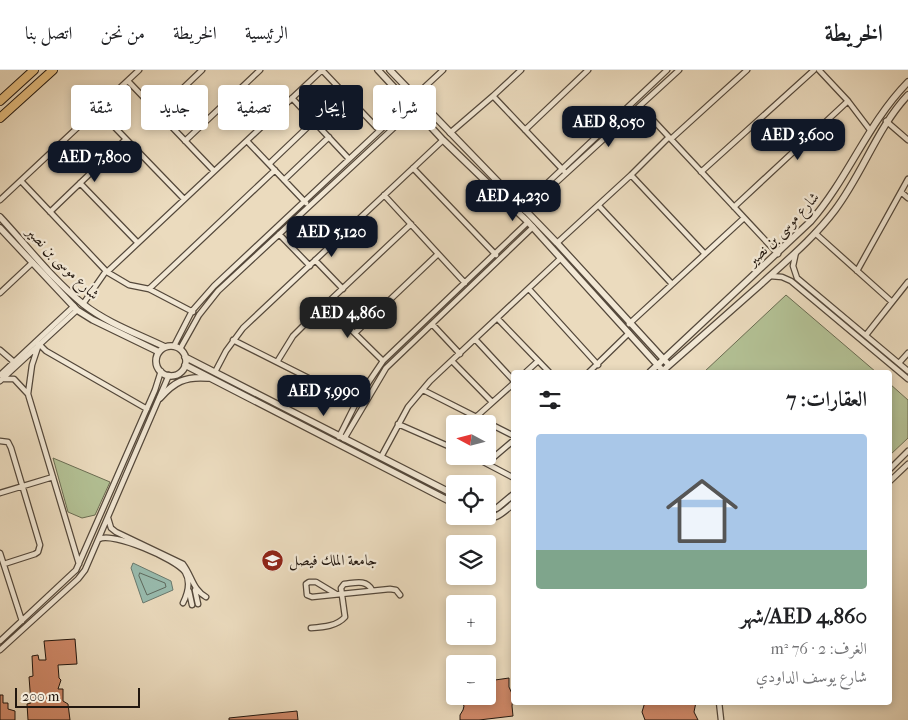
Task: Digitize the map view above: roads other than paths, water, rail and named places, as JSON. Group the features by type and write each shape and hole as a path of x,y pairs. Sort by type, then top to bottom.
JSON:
{"highway":[{"path":"0,102 34,70"},
{"path":"0,118 53,70"}],"street":[{"path":"124,85 139,70"},
{"path":"186,85 202,70"},
{"path":"185,141 260,70"},
{"path":"83,304 107,271 322,70 373,124"},
{"path":"378,70 392,85"},
{"path":"390,70 404,85"},
{"path":"427,85 443,70"},
{"path":"450,134 521,70"},
{"path":"525,130 588,70"},
{"path":"523,209 562,169 667,70"},
{"path":"523,209 566,174 679,70"},
{"path":"557,243 670,138 747,70"},
{"path":"701,172 814,70"},
{"path":"819,70 848,101 870,130"},
{"path":"128,81 141,94"},
{"name":"شارع موسى بن نصير","path":"653,370 778,254 826,203 886,106 908,82"},
{"name":"شارع موسى بن نصير","path":"664,370 770,276 815,233 835,210 864,165 886,121 908,95"},
{"path":"493,96 566,174"},
{"path":"292,98 299,105"},
{"path":"734,206 848,101"},
{"path":"640,106 778,254"},
{"path":"436,119 557,243 669,366"},
{"path":"886,121 908,140"},
{"path":"0,200 75,130"},
{"path":"117,130 184,199"},
{"path":"175,130 214,171"},
{"path":"269,164 305,130"},
{"path":"322,130 349,159"},
{"path":"177,348 192,312 214,286 379,130"},
{"path":"177,348 218,291 390,130"},
{"path":"434,130 533,227 661,370"},
{"path":"284,180 329,137"},
{"path":"50,212 126,139"},
{"path":"215,372 233,340 443,140"},
{"path":"247,141 309,206"},
{"path":"413,168 496,255"},
{"path":"149,289 275,170"},
{"path":"631,175 705,254"},
{"path":"857,270 908,179"},
{"path":"21,181 107,271 129,285 149,289 199,315"},
{"path":"80,183 138,242"},
{"path":"901,192 908,198"},
{"path":"384,195 465,284"},
{"path":"599,206 672,284"},
{"name":"شارع موسى بن نصير","path":"0,217 83,304 109,320 165,347"},
{"path":"629,324 744,218"},
{"path":"342,438 356,402 383,360 496,255 528,222"},
{"path":"277,362 293,336 411,224"},
{"path":"342,438 386,368 533,227"},
{"name":"شارع موسى بن نصير","path":"0,228 76,308 93,320 159,352"},
{"path":"815,233 892,302"},
{"path":"279,234 310,266"},
{"path":"796,252 794,266 797,278 899,363 907,367"},
{"path":"355,333 438,254"},
{"path":"381,457 408,407 423,390 452,360 561,258"},
{"path":"315,260 343,289"},
{"path":"0,293 32,263"},
{"path":"770,276 782,277 791,281 908,379"},
{"path":"866,335 908,282"},
{"path":"529,289 598,365"},
{"path":"326,305 383,360"},
{"path":"1,379 76,308"},
{"path":"497,318 547,370"},
{"path":"432,324 460,354"},
{"path":"418,329 422,334"},
{"path":"592,370 629,333"},
{"path":"475,339 511,379"},
{"path":"233,340 356,402"},
{"path":"1,379 14,362 38,344"},
{"path":"38,344 32,365 28,394 80,564"},
{"path":"38,344 46,351 147,409"},
{"path":"185,357 185,365 178,374 169,376 161,372 156,363 159,352 165,347 177,348 185,357 446,490"},
{"path":"0,350 14,362"},
{"path":"899,363 908,353"},
{"path":"452,360 492,402"},
{"path":"528,370 538,361"},
{"path":"185,365 446,499"},
{"path":"0,641 68,579 80,564 161,372"},
{"path":"0,650 78,579 85,570 169,376"},
{"path":"160,398 179,380 192,377 212,378"},
{"path":"1,379 14,379 28,394"},
{"path":"478,415 511,385"},
{"path":"423,390 472,415"},
{"path":"398,424 446,445"},
{"path":"496,428 511,436"},
{"path":"0,441 8,442 11,448 39,550 35,554 4,564"},
{"path":"496,455 511,441"},
{"path":"892,467 908,451"},
{"path":"892,479 908,464"},
{"path":"491,465 511,476"},
{"path":"0,493 53,477"},
{"path":"496,508 511,496"},
{"path":"496,516 511,505"},
{"path":"108,516 111,528 116,532 183,564 190,574 198,604"},
{"path":"99,539 102,537 120,539 177,564 185,572 192,605"},
{"path":"0,553 22,621"},
{"path":"336,594 316,582 306,584 307,595 312,597 394,589 400,595"},
{"path":"311,628 329,626 341,622 345,617 341,588 344,584 363,582 370,586 372,590"},
{"path":"194,585 198,592 206,597"},
{"path":"183,603 188,587"},
{"path":"719,705 721,720"}],"water":[{"path":"133,563 171,581 173,590 143,603 131,568"}],"place":[{"name":"جامعة الملك فيصل","path":"273,560"}]}
